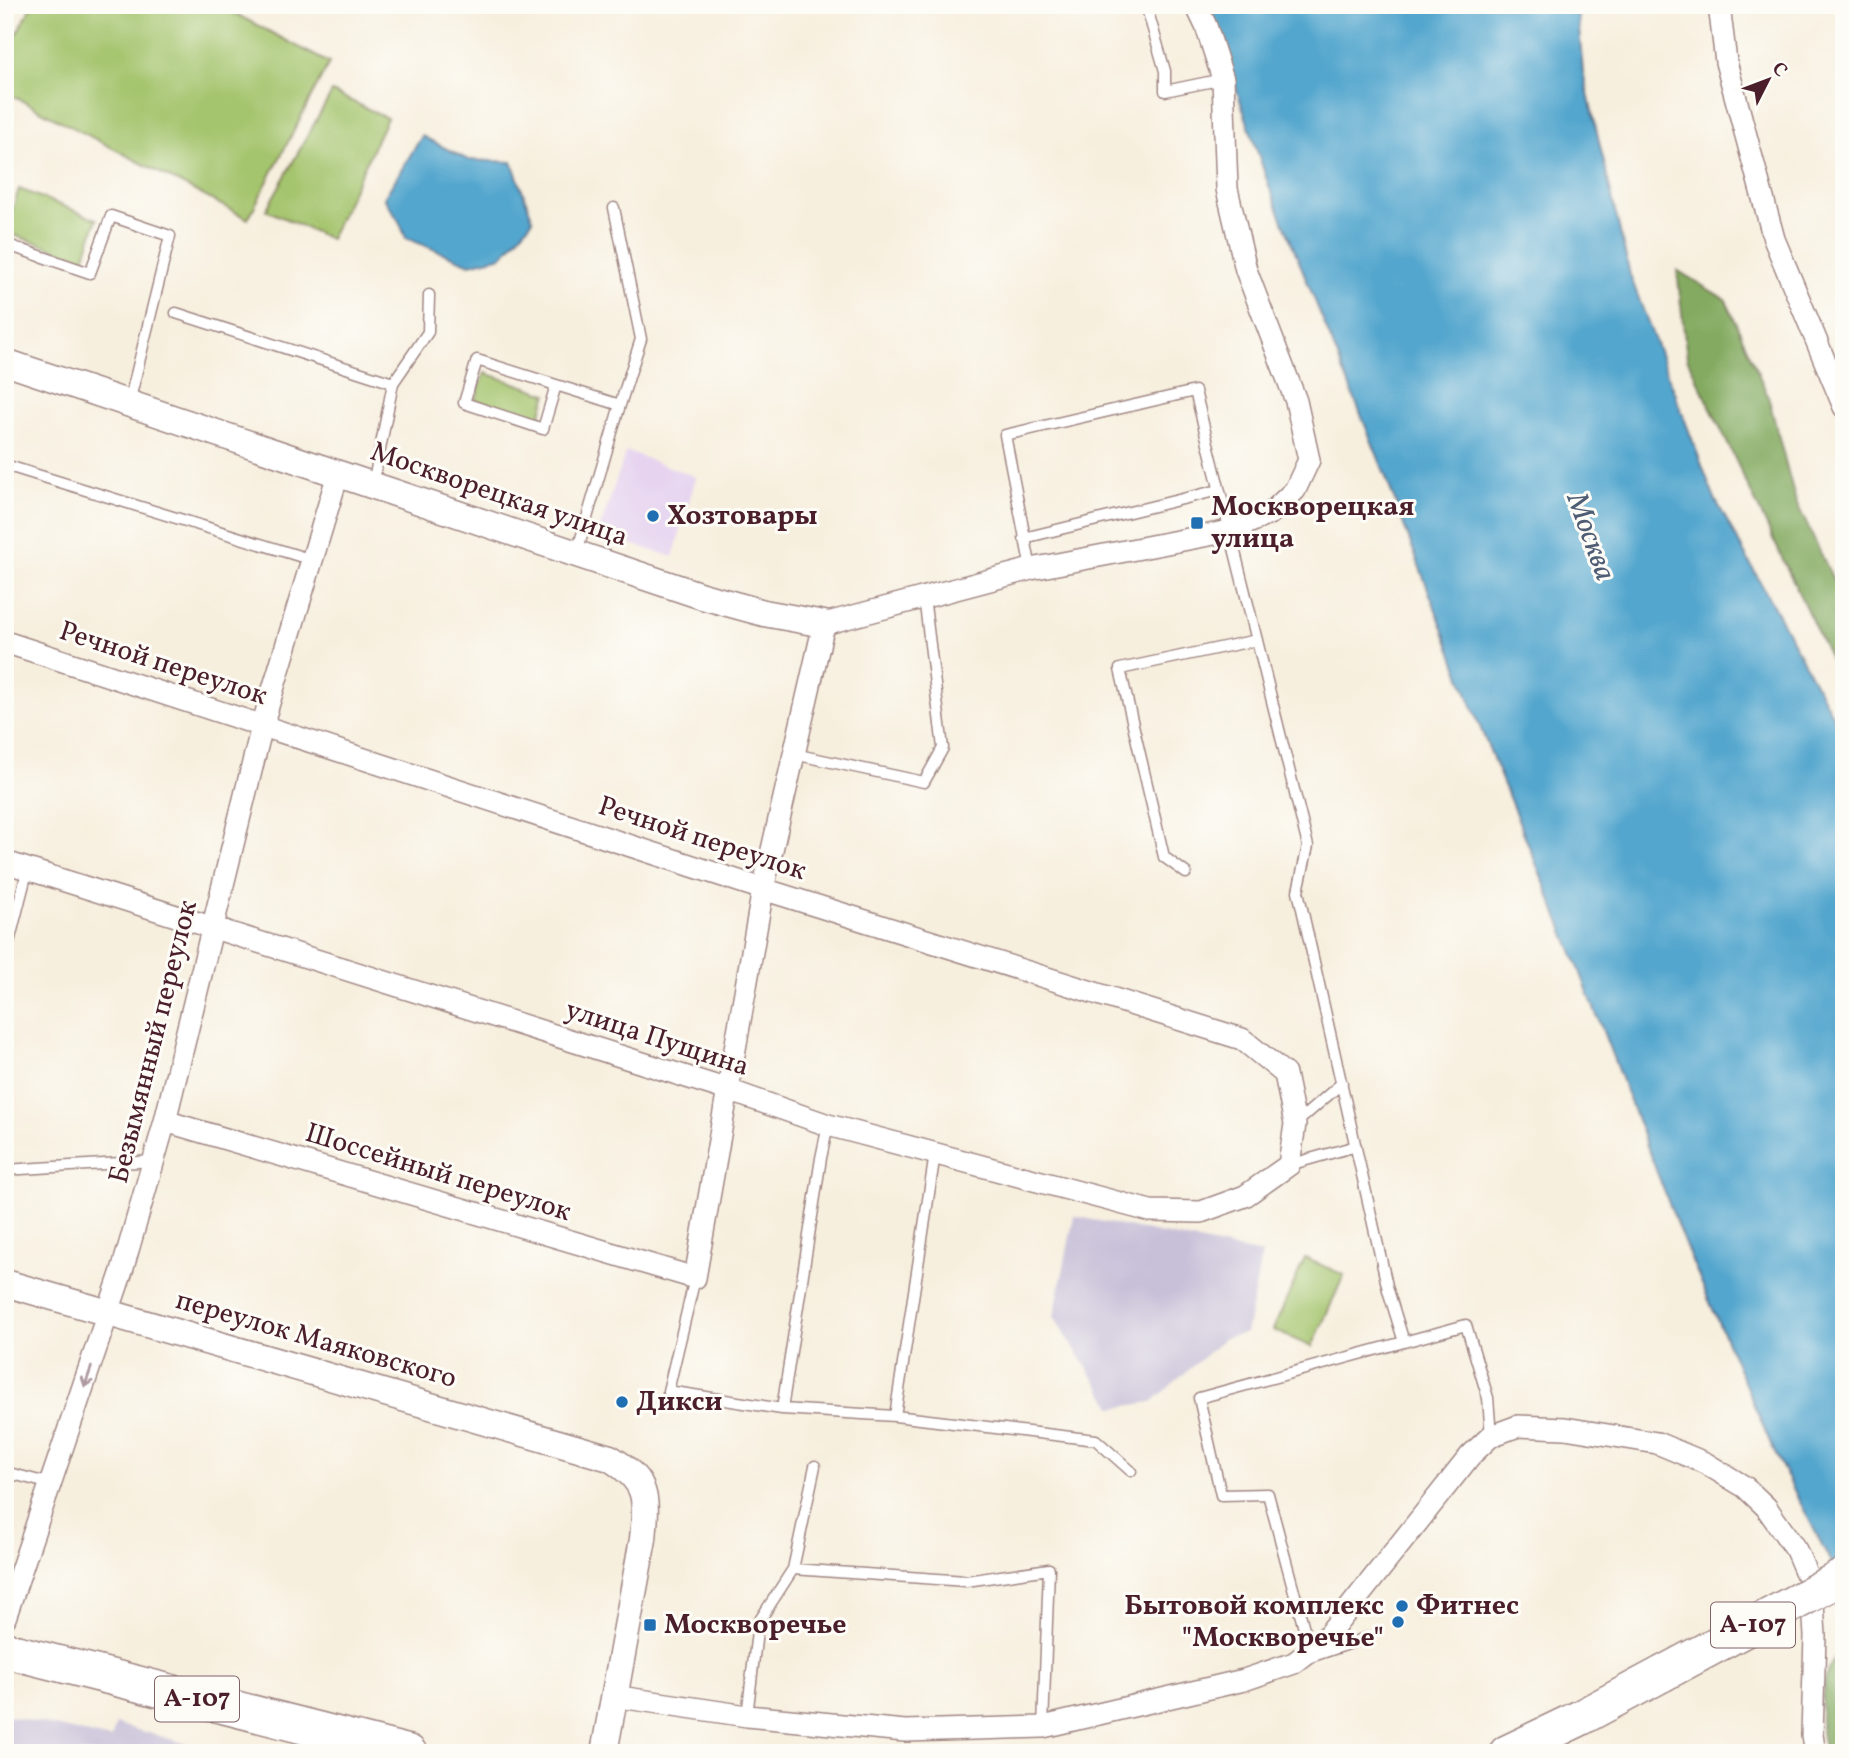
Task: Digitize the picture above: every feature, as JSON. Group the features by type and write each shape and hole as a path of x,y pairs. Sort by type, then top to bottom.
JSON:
{"highway":[{"name":"А-107","path":"1507,1753 1580,1718 1844,1576"},
{"name":"А-107","path":"5,1650 409,1753"}],"street":[{"name":"Москворецкая улица","path":"5,362 576,555 764,613 824,624 1031,569 1230,531 1270,513 1295,490 1309,460 1296,401 1246,270 1227,189 1223,79 1206,26 1196,5"},
{"path":"1719,5 1726,62 1774,239 1844,407"},
{"name":"Безымянный переулок","path":"5,1618 110,1313 165,1121 262,726 338,474"},
{"path":"695,1278 763,889 824,624"},
{"name":"Речной переулок","path":"5,642 763,889 1241,1039 1285,1074 1295,1124 1289,1165"},
{"name":"улица Пущина","path":"5,862 728,1090 828,1125 1150,1212 1201,1212 1245,1196 1289,1165"},
{"name":"Шоссейный переулок","path":"165,1121 695,1278"},
{"name":"переулок Маяковского","path":"5,1283 610,1458 628,1469 641,1486 646,1505 643,1539 613,1696"},
{"path":"604,1753 613,1696 747,1716 905,1731 1043,1727 1244,1680 1302,1657 1324,1640 1470,1456 1491,1436 1518,1426 1565,1428 1657,1443 1705,1462 1745,1487 1759,1501 1796,1549 1812,1587 1815,1636 1812,1735 1815,1753"}],"lane":[{"path":"1146,5 1165,71 1165,91 1223,79"},
{"path":"576,555 641,339 614,208"},
{"path":"5,244 90,273 111,216 170,236 130,403"},
{"path":"373,485 393,383 428,332 429,295"},
{"path":"176,313 393,383"},
{"path":"556,385 543,429 464,404 477,360 620,405"},
{"path":"1031,569 1005,435 1195,391 1308,845 1298,891 1388,1290 1404,1342"},
{"path":"5,465 312,561"},
{"path":"1024,538 1219,490"},
{"path":"794,754 924,782 943,748 924,597"},
{"path":"1186,873 1164,857 1120,670 1256,640"},
{"path":"5,958 28,869"},
{"path":"1295,1124 1342,1083"},
{"path":"782,1409 828,1125"},
{"path":"1289,1165 1356,1146"},
{"path":"895,1416 935,1154"},
{"path":"5,1170 154,1161"},
{"path":"695,1278 668,1391 782,1409 895,1416 1096,1440 1131,1471"},
{"path":"1366,1638 1302,1657 1268,1494 1221,1495 1199,1398 1466,1325 1488,1398 1491,1436"},
{"path":"747,1716 758,1623 793,1569 815,1466"},
{"path":"5,1472 51,1484"},
{"path":"793,1569 966,1581 1049,1569 1043,1727"}],"shaded area":[{"path":"626,451 696,477 673,557 598,534"},
{"path":"1074,1216 1262,1254 1246,1333 1225,1338 1152,1402 1113,1408 1054,1317"},
{"path":"5,1715 111,1739 116,1724 220,1753 5,1753"}],"green space":[{"path":"32,5 219,5 329,63 248,219 5,92 5,56"},
{"path":"332,92 387,118 330,239 266,210"},
{"path":"19,189 97,219 84,259 5,232"},
{"path":"1677,270 1726,300 1768,396 1796,502 1844,602 1844,688 1687,358"},
{"path":"485,373 547,394 538,422 475,400"},
{"path":"1305,1258 1344,1275 1312,1347 1273,1330"},
{"path":"1844,1646 1844,1753 1827,1753 1821,1725 1824,1688 1828,1669"}],"water":[{"name":"Москва","path":"1208,5 1577,5 1583,72 1630,275 1714,497 1844,736 1844,1588 1773,1449 1683,1240 1573,953 1480,727 1382,467 1270,189"},
{"path":"422,136 468,160 512,162 533,220 502,256 470,264 406,238 384,198"}],"place":[{"name":"Хозтовары","path":"653,516"},
{"name":"Москворецкая улица","path":"1197,523"},
{"name":"Дикси","path":"622,1402"},
{"name":"Фитнес","path":"1402,1606"},
{"name":"Бытовой комплекс \"Москворечье\"","path":"1398,1622"},
{"name":"Москворечье","path":"650,1625"}]}
